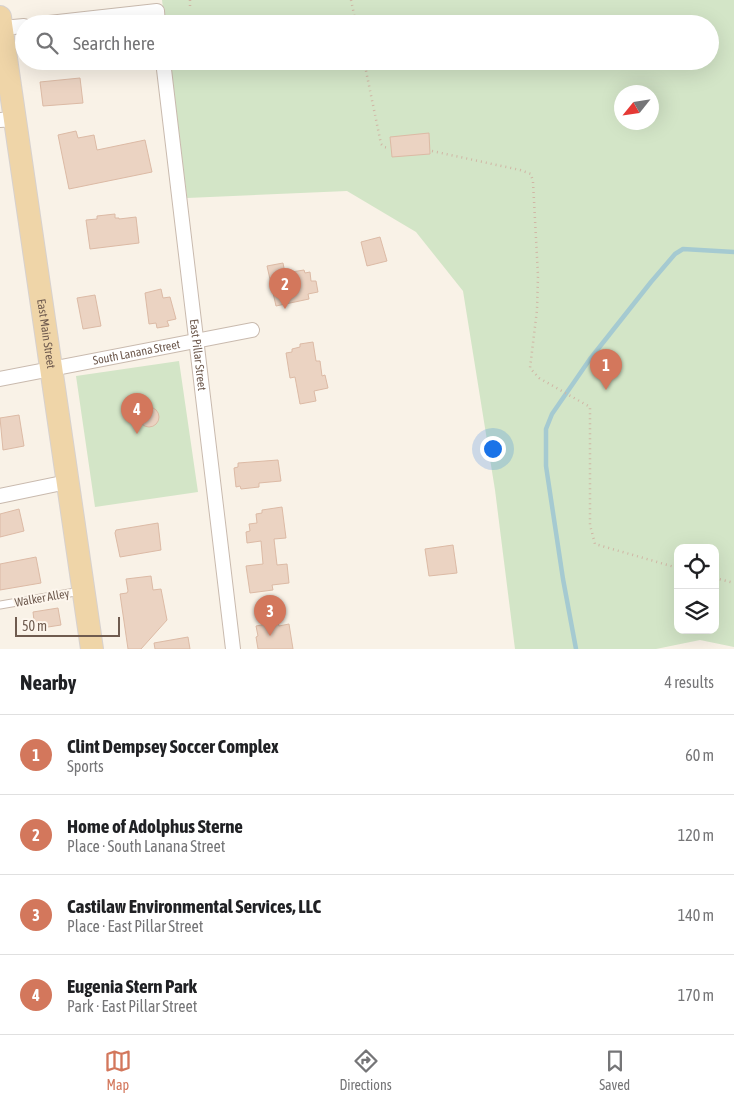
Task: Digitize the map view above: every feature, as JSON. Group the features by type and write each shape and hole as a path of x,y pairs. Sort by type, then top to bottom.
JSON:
{"main road":[{"name":"East Main Street","path":"1,23 8,120 51,369 92,649"}],"street":[{"path":"1,23 15,25"},
{"name":"East Pillar Street","path":"164,70 234,649"},
{"name":"South Lanana Street","path":"0,379 252,330"},
{"path":"0,496 67,482"}],"lane":[{"name":"Walker Alley","path":"0,606 84,591"}],"path":[{"path":"190,0 190,7"},
{"path":"351,0 354,15"},
{"path":"366,70 381,144 388,148"},
{"path":"432,151 531,174 538,276 537,310 530,368 539,378 590,407 590,525 595,544 674,567"},
{"path":"719,579 734,583"}],"green space":[{"path":"162,0 734,0 734,647 700,640 656,649 515,649 495,490 463,291 416,232 347,191 187,198 171,70 719,70 719,15 164,15"},
{"path":"179,361 198,492 95,507 76,376"}],"building":[{"path":"80,78 83,103 43,106 40,82"},
{"path":"76,131 78,138 94,135 97,150 145,140 152,172 69,189 58,135"},
{"path":"429,133 430,154 392,157 390,137"},
{"path":"115,214 115,218 119,219 136,217 139,243 90,249 86,220 97,219 97,216"},
{"path":"380,237 387,261 367,266 361,242"},
{"path":"283,263 285,273 304,270 305,273 310,272 311,281 316,281 318,292 308,294 309,299 276,306 267,266"},
{"path":"161,289 163,298 170,297 176,319 167,321 169,326 157,328 156,323 149,324 145,293"},
{"path":"95,295 101,326 83,329 77,298"},
{"path":"313,342 316,361 320,361 322,376 325,375 328,388 314,391 316,401 300,404 295,377 290,378 286,353 300,347 300,344"},
{"path":"149,407 156,410 159,417 156,424 149,427 142,424 139,417 142,410"},
{"path":"19,415 24,446 3,450 0,418"},
{"path":"278,460 281,481 259,483 259,487 241,489 240,486 236,487 234,468 238,467 238,463"},
{"path":"282,507 286,538 274,539 277,565 287,564 289,583 272,585 273,590 250,593 246,566 263,564 261,541 247,543 246,532 250,531 249,524 257,523 256,514 262,513 262,510"},
{"path":"19,509 24,531 0,537 0,514"},
{"path":"158,523 161,550 120,557 116,530"},
{"path":"453,545 457,573 429,576 425,549"},
{"path":"36,557 41,583 0,590 0,564"},
{"path":"151,576 153,590 161,589 167,620 141,649 128,649 120,594 127,593 128,591 126,579"},
{"path":"58,608 61,625 35,629 33,612"},
{"path":"278,622 279,626 289,624 293,649 258,649 256,626"},
{"path":"188,637 190,649 155,649 154,643"}],"waterway":[{"path":"576,649 563,579 546,466 546,429 552,414 590,359 675,254 683,249 734,252"}],"place":[{"name":"Home of Adolphus Sterne","path":"285,309"},
{"name":"Clint Dempsey Soccer Complex","path":"606,390"},
{"name":"Eugenia Stern Park","path":"137,434"},
{"name":"Castilaw Environmental Services, LLC","path":"270,636"}]}
